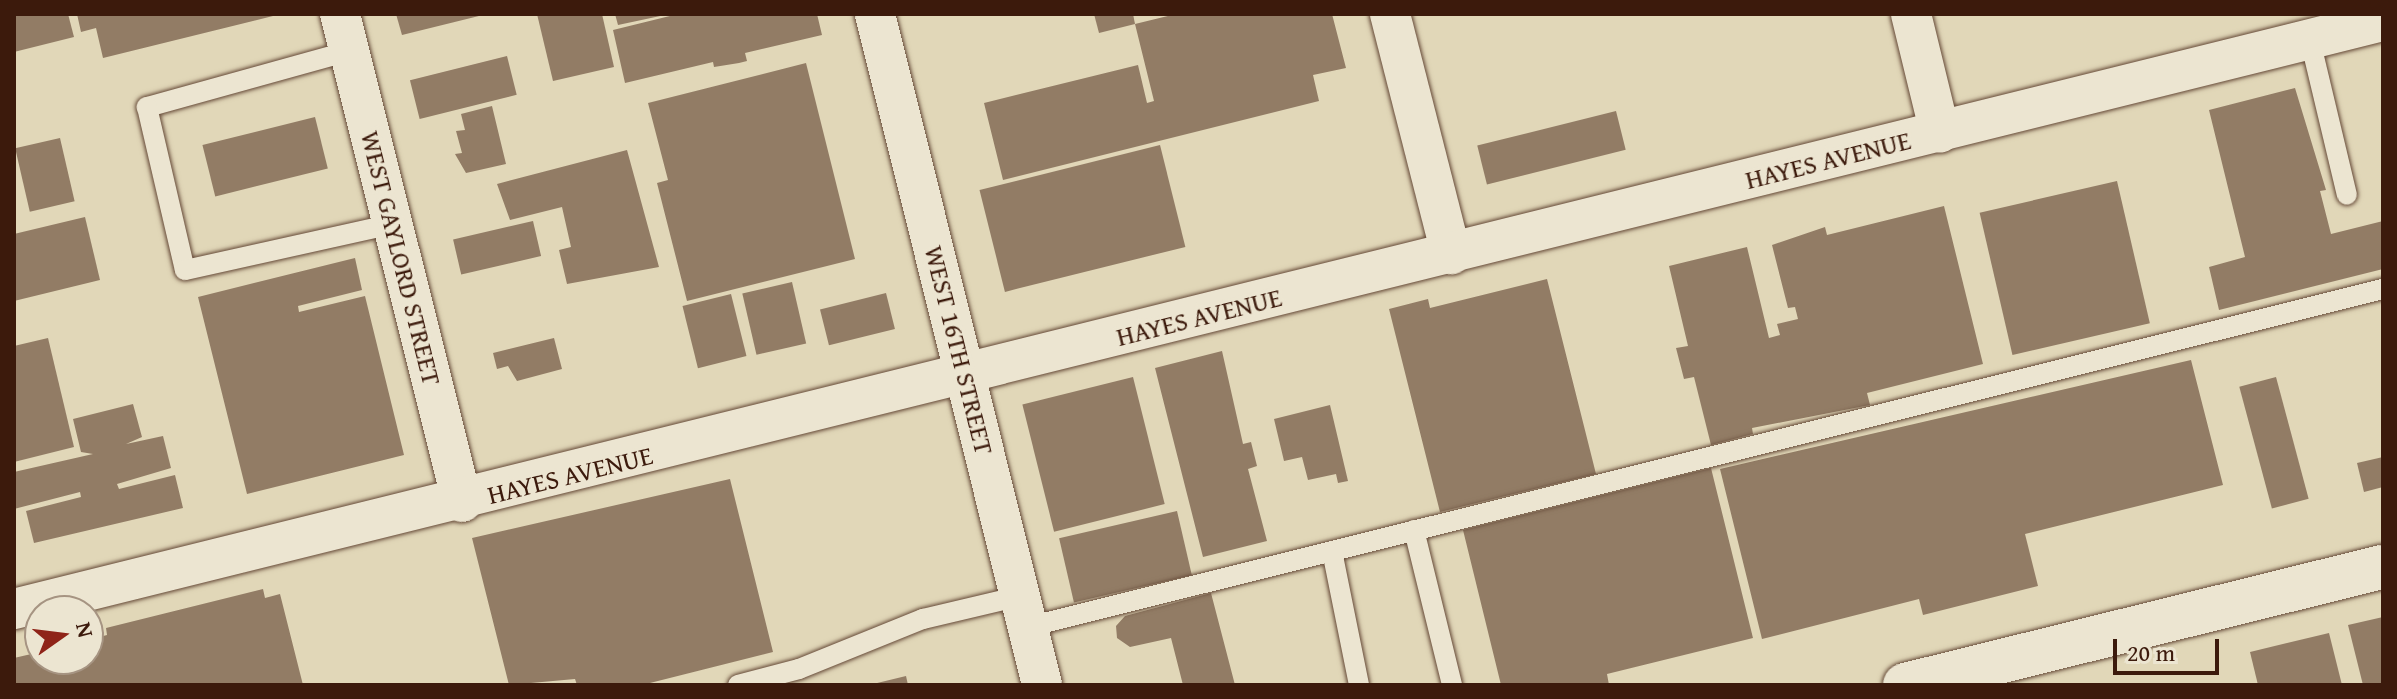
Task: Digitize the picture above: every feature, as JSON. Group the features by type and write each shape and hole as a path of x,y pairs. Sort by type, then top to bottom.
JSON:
{"street":[{"name":"WEST 16TH STREET","path":"875,14 1042,685"},
{"path":"1390,14 1451,254"},
{"path":"1911,14 1940,133"},
{"name":"HAYES AVENUE","path":"14,609 462,502 2383,21"},
{"name":"WEST GAYLORD STREET","path":"345,32 462,502"},
{"path":"1905,685 2383,567"}],"lane":[{"path":"345,32 147,107 185,270 392,224"},
{"path":"2310,40 2347,195"},
{"path":"738,685 799,669 923,619 1024,611 1332,551 2383,289"},
{"path":"1414,530 1452,685"},
{"path":"1332,551 1359,685"}],"building":[{"path":"14,14 68,14 74,37 14,52"},
{"path":"77,14 277,15 103,58 96,28 81,32"},
{"path":"396,14 483,14 483,15 402,35"},
{"path":"537,14 602,14 614,67 553,81"},
{"path":"615,14 664,14 665,15 618,25"},
{"path":"678,14 817,14 822,35 745,53 747,61 739,63 714,67 713,62 625,83 613,30"},
{"path":"1094,14 1133,14 1135,24 1099,33"},
{"path":"1176,14 1332,14 1346,68 1313,75 1319,101 1003,180 984,103 1138,65 1147,103 1154,101 1135,24"},
{"path":"507,56 517,95 420,119 410,80"},
{"path":"806,63 855,259 687,301 657,183 668,180 648,103"},
{"path":"2295,88 2326,190 2320,191 2331,234 2383,221 2383,269 2219,310 2209,267 2245,257 2209,110"},
{"path":"492,106 506,164 466,173 455,154 462,153 456,131 465,130 461,114"},
{"path":"1616,111 1626,150 1487,184 1477,146"},
{"path":"315,117 328,168 215,196 202,145"},
{"path":"60,138 75,201 30,212 15,148"},
{"path":"1160,145 1185,247 1005,292 980,190"},
{"path":"627,150 659,267 567,284 559,250 571,247 562,207 510,220 497,184"},
{"path":"2117,181 2150,323 2012,355 1980,213"},
{"path":"1944,206 1983,364 1867,393 1870,405 1752,428 1753,434 1711,445 1694,377 1684,379 1676,348 1688,346 1669,266 1747,247 1769,338 1780,335 1777,324 1798,319 1795,307 1788,308 1772,245 1825,227 1827,235"},
{"path":"85,217 100,280 14,301 14,234"},
{"path":"533,221 541,256 461,275 453,239"},
{"path":"355,258 362,290 298,306 299,312 365,296 404,455 247,494 198,297"},
{"path":"1547,279 1596,474 1440,512 1389,309 1428,299 1430,308"},
{"path":"792,282 806,343 756,355 742,293"},
{"path":"886,293 895,329 829,345 820,309"},
{"path":"731,294 746,356 698,368 682,306"},
{"path":"48,338 74,447 14,462 14,346"},
{"path":"554,338 562,369 517,381 508,366 497,369 493,353"},
{"path":"1222,351 1243,444 1251,442 1257,466 1248,469 1267,541 1203,557 1155,368"},
{"path":"2191,360 2223,485 2025,534 2038,586 1923,615 1919,599 1762,639 1720,469"},
{"path":"1133,377 1165,504 1054,532 1022,405"},
{"path":"2276,377 2309,499 2272,509 2239,387"},
{"path":"133,404 142,437 126,444 163,436 171,468 117,484 119,489 175,475 183,508 34,543 26,511 81,497 80,492 14,509 14,472 93,454 81,452 73,419"},
{"path":"1330,405 1348,481 1338,483 1336,474 1308,480 1302,457 1284,461 1274,419"},
{"path":"2383,457 2383,487 2364,492 2357,463"},
{"path":"1711,468 1753,638 1607,674 1609,685 1501,685 1463,530"},
{"path":"730,479 773,652 642,685 577,685 575,679 509,685 472,538"},
{"path":"1177,511 1192,575 1074,603 1059,538"},
{"path":"263,589 265,598 280,594 303,685 14,685 14,658 24,656 24,675 104,675 106,628"},
{"path":"1211,593 1235,685 1183,685 1171,638 1130,647 1117,638 1116,626 1125,616"},
{"path":"2383,617 2383,685 2363,685 2348,625"},
{"path":"2329,633 2342,685 2258,685 2250,652"},
{"path":"906,676 908,685 873,685 873,684"}]}
